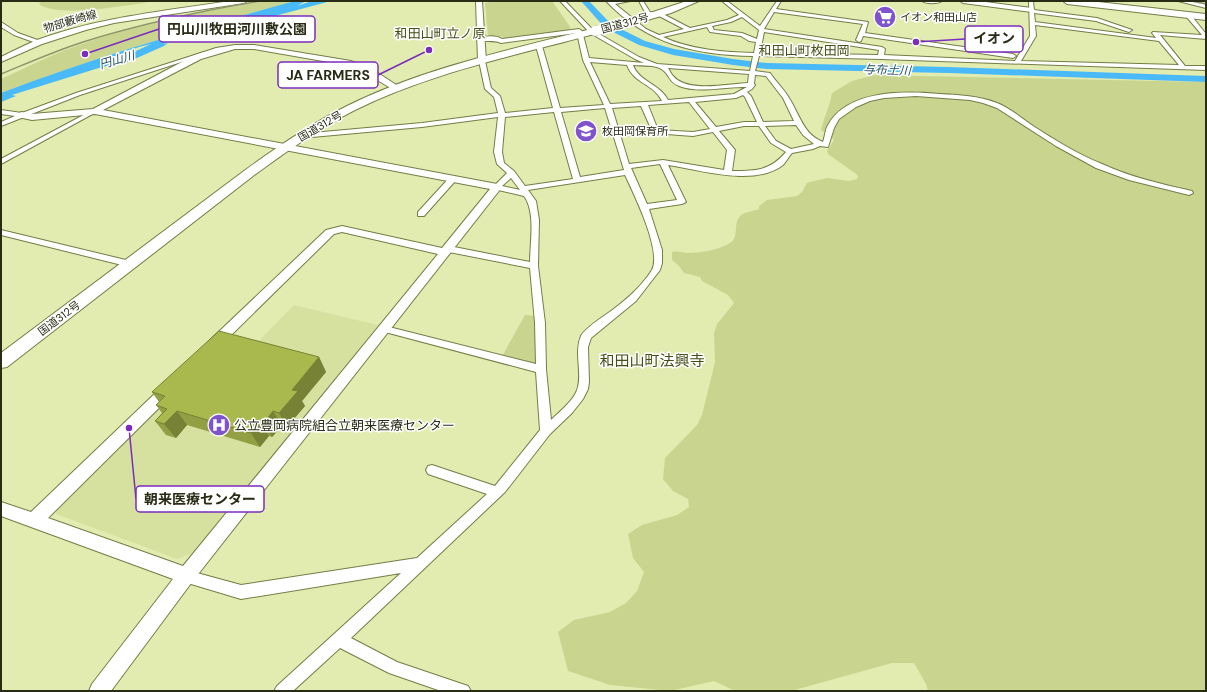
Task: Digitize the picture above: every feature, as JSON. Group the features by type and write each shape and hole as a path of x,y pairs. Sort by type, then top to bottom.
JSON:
{"highway":[{"name":"国道312号","path":"1,362 285,147 301,136 352,108 397,88 482,61 631,22 668,11 694,1"},
{"path":"1068,1 1206,17"}],"main road":[{"name":"物部藪崎線","path":"1,60 39,42 84,28 114,21 244,1"}],"street":[{"path":"479,1 482,61 488,89 497,96 502,115 498,152 501,164 511,173 532,201 535,220 534,266 540,323 541,369 546,431"},
{"path":"562,1 593,32 636,58 666,69 668,78 676,83 690,88 752,84"},
{"path":"611,3 628,1"},
{"path":"641,1 648,13 652,14"},
{"path":"724,1 761,29 882,49 881,57"},
{"path":"301,136 422,125 557,110 691,101 729,97 744,93 752,84 752,73 760,41 761,29 779,1"},
{"path":"925,1 939,1"},
{"path":"963,1 1097,20 1105,25 1114,25 1121,29 1142,31"},
{"path":"1018,60 1033,36 1031,1"},
{"path":"1181,1 1206,6"},
{"path":"1201,1 1206,2"},
{"path":"611,3 631,22 671,43 727,54 1018,60 1206,68"},
{"path":"611,3 617,15 631,27 649,36 658,37 744,15"},
{"path":"773,10 866,23 857,46"},
{"path":"575,15 591,24 611,40 615,46"},
{"path":"661,15 689,30"},
{"path":"1148,32 1206,37 1188,15"},
{"path":"1032,22 1161,40"},
{"path":"1,24 16,34 39,42"},
{"path":"1089,24 1098,25 1100,32"},
{"path":"708,25 712,31 742,35 751,40 760,41"},
{"path":"282,691 402,582 419,564 497,492 546,431 568,410 583,389 583,347 586,336 633,299 656,270 658,263 658,250 644,207 627,170 608,106 586,60 579,31 501,41 497,38 480,39"},
{"path":"1155,33 1184,68"},
{"path":"862,34 1018,60"},
{"path":"539,46 577,180"},
{"path":"1,124 21,115 92,89 195,56 235,47 254,47 329,58 360,67 397,88"},
{"path":"1,162 171,70 210,52"},
{"path":"586,60 768,74 788,101 801,130 819,144 826,146 828,131 837,118 849,109 875,97 897,95 974,99 994,104 1034,130 1108,170 1189,193"},
{"path":"630,64 631,72 662,92 666,102"},
{"path":"720,70 728,85"},
{"path":"744,93 748,96 761,124 773,142 790,151 813,147 819,144"},
{"path":"691,101 731,150 728,171"},
{"path":"644,104 655,132 693,134 744,124 797,123"},
{"path":"1,112 32,117 95,111 525,192 663,162 709,170 751,173 770,169 784,160 790,151"},
{"path":"644,207 682,202 663,162"},
{"path":"99,691 186,576 497,187 511,173"},
{"path":"421,214 453,179"},
{"path":"204,354 330,232 342,229 447,251 534,266"},
{"path":"1,232 130,264"},
{"path":"385,328 541,369"},
{"path":"34,520 178,380"},
{"path":"432,470 497,492"},
{"path":"1,509 186,576 241,592 419,564"},
{"path":"338,639 394,668 463,691"}],"shaded area":[{"path":"39,1 155,1 79,11 50,9 40,5"},
{"path":"265,1 295,1 184,32 110,55 1,93 1,79 47,57 76,46 146,25 194,14"},
{"path":"495,1 552,1 571,28 566,31 506,39 501,36 488,36 485,3"},
{"path":"875,75 1206,82 1206,691 928,691 926,684 914,663 892,663 791,691 735,691 714,681 670,691 610,685 568,671 558,632 574,620 610,612 626,603 637,591 644,572 633,558 628,534 642,525 677,515 689,507 688,499 673,491 663,479 665,458 697,425 702,415 715,362 714,333 717,324 734,303 728,295 702,281 700,277 684,273 672,260 672,252 687,253 709,251 730,243 735,237 738,218 741,215 759,209 759,206 767,200 797,196 802,192 807,183 827,178 849,181 857,179 858,176 856,174 828,154 827,151 834,140 821,130 832,93 852,81"},
{"name":"公立豊岡病院組合立朝来医療センター","path":"294,305 378,325 195,552 177,559 56,514 57,507 231,336 257,343"},
{"path":"525,315 536,316 541,369 501,358"}],"water":[{"name":"円山川","path":"295,1 306,1 297,6 312,1 331,1 230,28 234,24 173,39 163,44 168,43 164,46 130,61 102,67 15,94 12,95 16,96 1,102 1,93 74,67 147,43","holes":["151,44 136,51 128,57 109,62 101,62 139,47"]}],"building":[{"path":"219,331 319,357 292,390 298,391 279,413 273,411 264,423 261,422 251,433 177,411 164,424 155,421 167,409 156,405 165,396 152,392"}],"waterway":[{"name":"与布土川","path":"585,1 608,26 642,43 673,52 733,62 767,66 948,70 1206,79"},
{"path":"164,18 171,18 173,20"},
{"path":"179,21 214,24"}],"railway":[{"path":"1,74 62,49 105,35 171,18 261,1"},
{"path":"1191,1 1206,4"}],"place":[{"name":"イオン和田山店","path":"885,17"},
{"name":"イオン","path":"916,42"},
{"name":"JA FARMERS","path":"429,50"},
{"name":"円山川牧田河川敷公園","path":"85,54"},
{"name":"枚田岡保育所","path":"586,131"},
{"name":"公立豊岡病院組合立朝来医療センター","path":"219,425"},
{"name":"朝来医療センター","path":"129,428"}],"district":[{"name":"和田山町立ノ原","path":"440,33"},
{"name":"和田山町枚田岡","path":"804,50"},
{"name":"和田山町法興寺","path":"652,361"}]}
